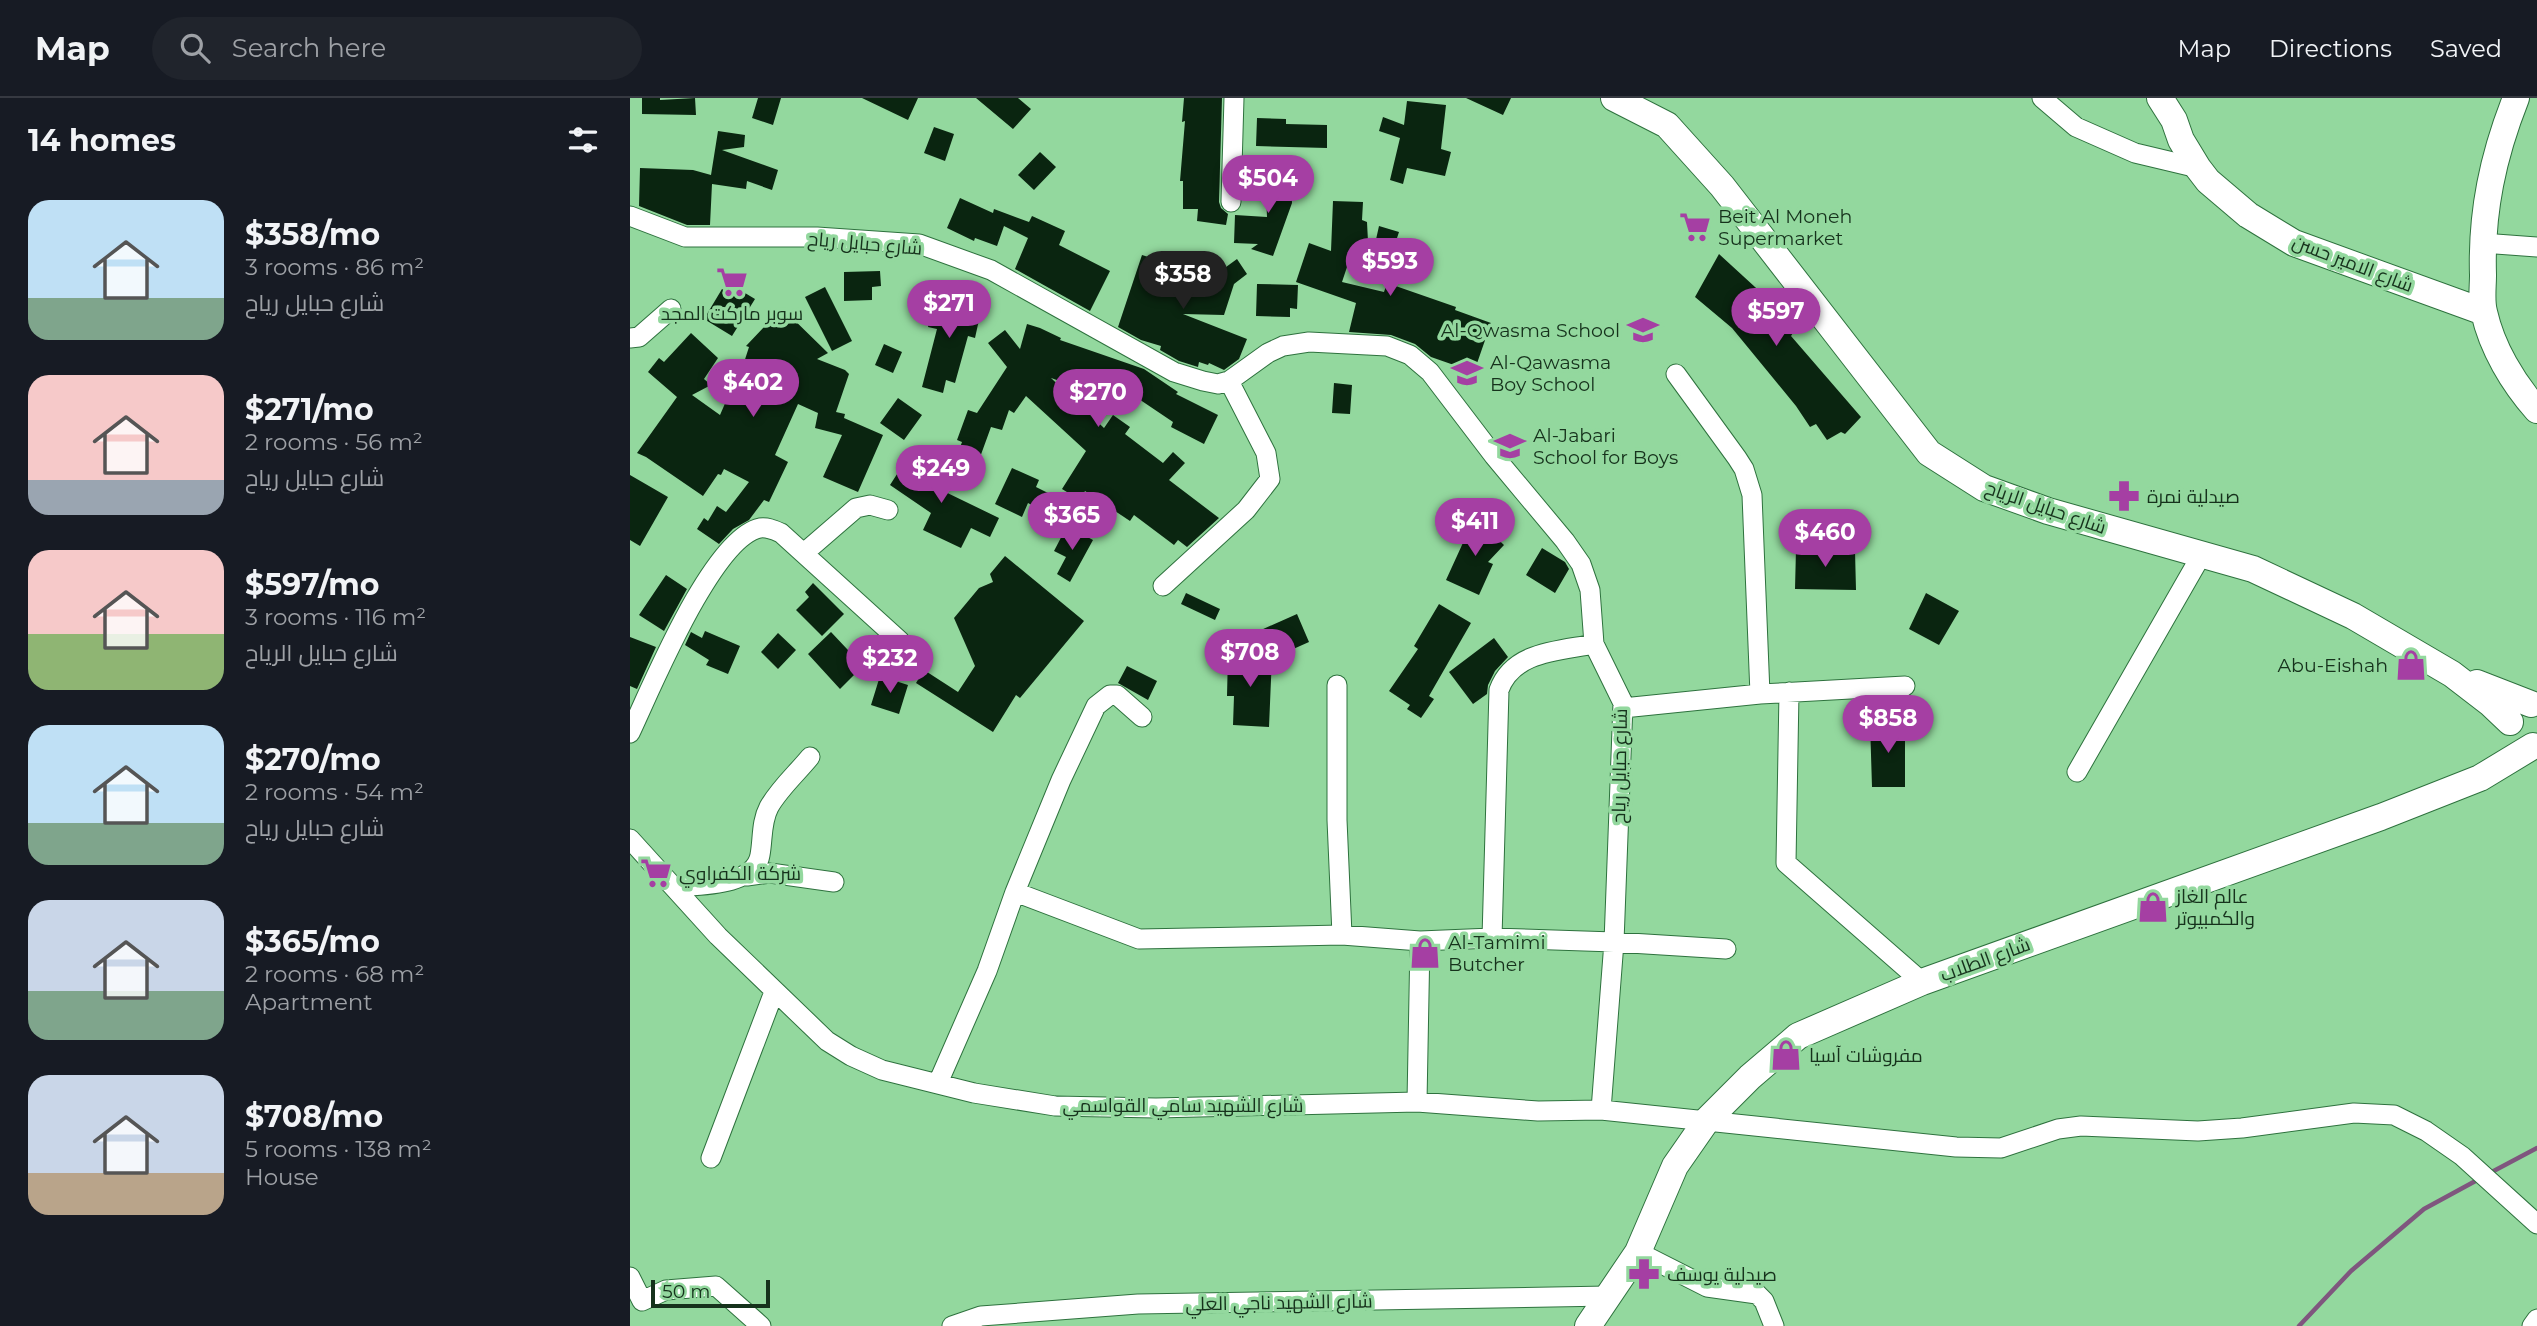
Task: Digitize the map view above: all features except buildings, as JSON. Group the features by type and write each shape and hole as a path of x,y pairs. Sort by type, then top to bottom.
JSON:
{"street":[{"path":"1231,202 1234,98"},
{"name":"شارع حبايل الرياح","path":"1614,98 1667,125 1722,186 1929,453 1984,488 2048,512 2253,569 2353,616 2452,674"},
{"path":"2042,98 2076,127 2135,153 2198,168"},
{"name":"شارع الامير حسن","path":"2160,98 2198,168 2208,181 2248,215 2294,243 2484,312"},
{"path":"2516,98 2495,158 2485,207 2482,243 2484,312 2503,363 2524,396 2537,410"},
{"name":"شارع حبايل رياح","path":"630,216 685,237 817,237 919,244 991,270 1174,372 1218,384 1229,381 1268,353 1283,346 1309,342 1387,346 1410,355 1421,363 1581,564 1590,590 1594,644 1623,708 1614,942 1601,1110"},
{"path":"2482,243 2537,247"},
{"path":"630,338 639,337 671,309"},
{"path":"1676,374 1737,458 1752,495 1760,694"},
{"path":"1163,586 1246,510 1270,479 1266,453 1229,381"},
{"path":"804,553 856,508 870,505 888,510"},
{"path":"630,733 680,628 716,566 731,547 748,533 760,528 769,528 780,533 900,641"},
{"path":"2077,772 2202,554"},
{"path":"1492,938 1497,701 1502,681 1514,666 1530,657 1594,644"},
{"path":"2452,674 2534,704"},
{"path":"2452,674 2491,704 2523,737"},
{"path":"1337,685 1337,820 1342,935"},
{"path":"1623,708 1760,694 1905,685"},
{"path":"1789,692 1786,863 1922,982"},
{"path":"938,1083 987,971 1015,892 1061,780 1096,706 1110,695 1117,695 1142,717"},
{"name":"شارع الطلاب","path":"1588,1326 1638,1252 1675,1166 1707,1120 1750,1077 1798,1036 1922,982 2381,817 2480,778 2523,737 2518,708 2534,704"},
{"path":"747,876 760,859 763,822 770,806 810,757"},
{"name":"شارع الشهيد سامي القواسمي","path":"631,840 718,936 816,1032 851,1056 889,1073 974,1093 1055,1106 1156,1108 1417,1102 1538,1111 1601,1110 1956,1147 2001,1148 2058,1129 2081,1126 2199,1132 2354,1113 2394,1115 2462,1156 2537,1224"},
{"path":"675,887 711,884 770,873 834,882"},
{"path":"1015,892 1139,939 1342,935 1420,941 1492,938 1726,949"},
{"path":"1417,1102 1420,941"},
{"path":"711,1158 774,992"},
{"path":"1638,1252 1707,1287 1758,1294 1764,1301 1774,1326"},
{"path":"630,1277 642,1301 666,1290 716,1286 761,1326"},
{"name":"شارع الشهيد ناجي العلي","path":"952,1326 981,1316 1138,1304 1609,1296"},
{"path":"2532,1326 2537,1319"}],"waterway":[{"path":"2488,1174 2537,1148"},
{"path":"2299,1326 2351,1271 2424,1209 2481,1178"}],"place":[{"name":"Beit Al Moneh Supermarket","path":"1695,227"},
{"name":"سوبر ماركت المجد","path":"732,282"},
{"name":"Al-Qwasma School","path":"1643,330"},
{"name":"Al-Qawasma Boy School","path":"1467,373"},
{"name":"Al-Jabari School for Boys","path":"1510,446"},
{"name":"صيدلية نمرة","path":"2124,496"},
{"name":"Abu-Eishah","path":"2411,665"},
{"name":"شركة الكفراوي","path":"656,873"},
{"name":"عالم الغاز والكمبيوتر","path":"2153,907"},
{"name":"Al-Tamimi Butcher","path":"1425,953"},
{"name":"مفروشات آسيا","path":"1786,1055"},
{"name":"صيدلية يوسف","path":"1644,1274"}]}
